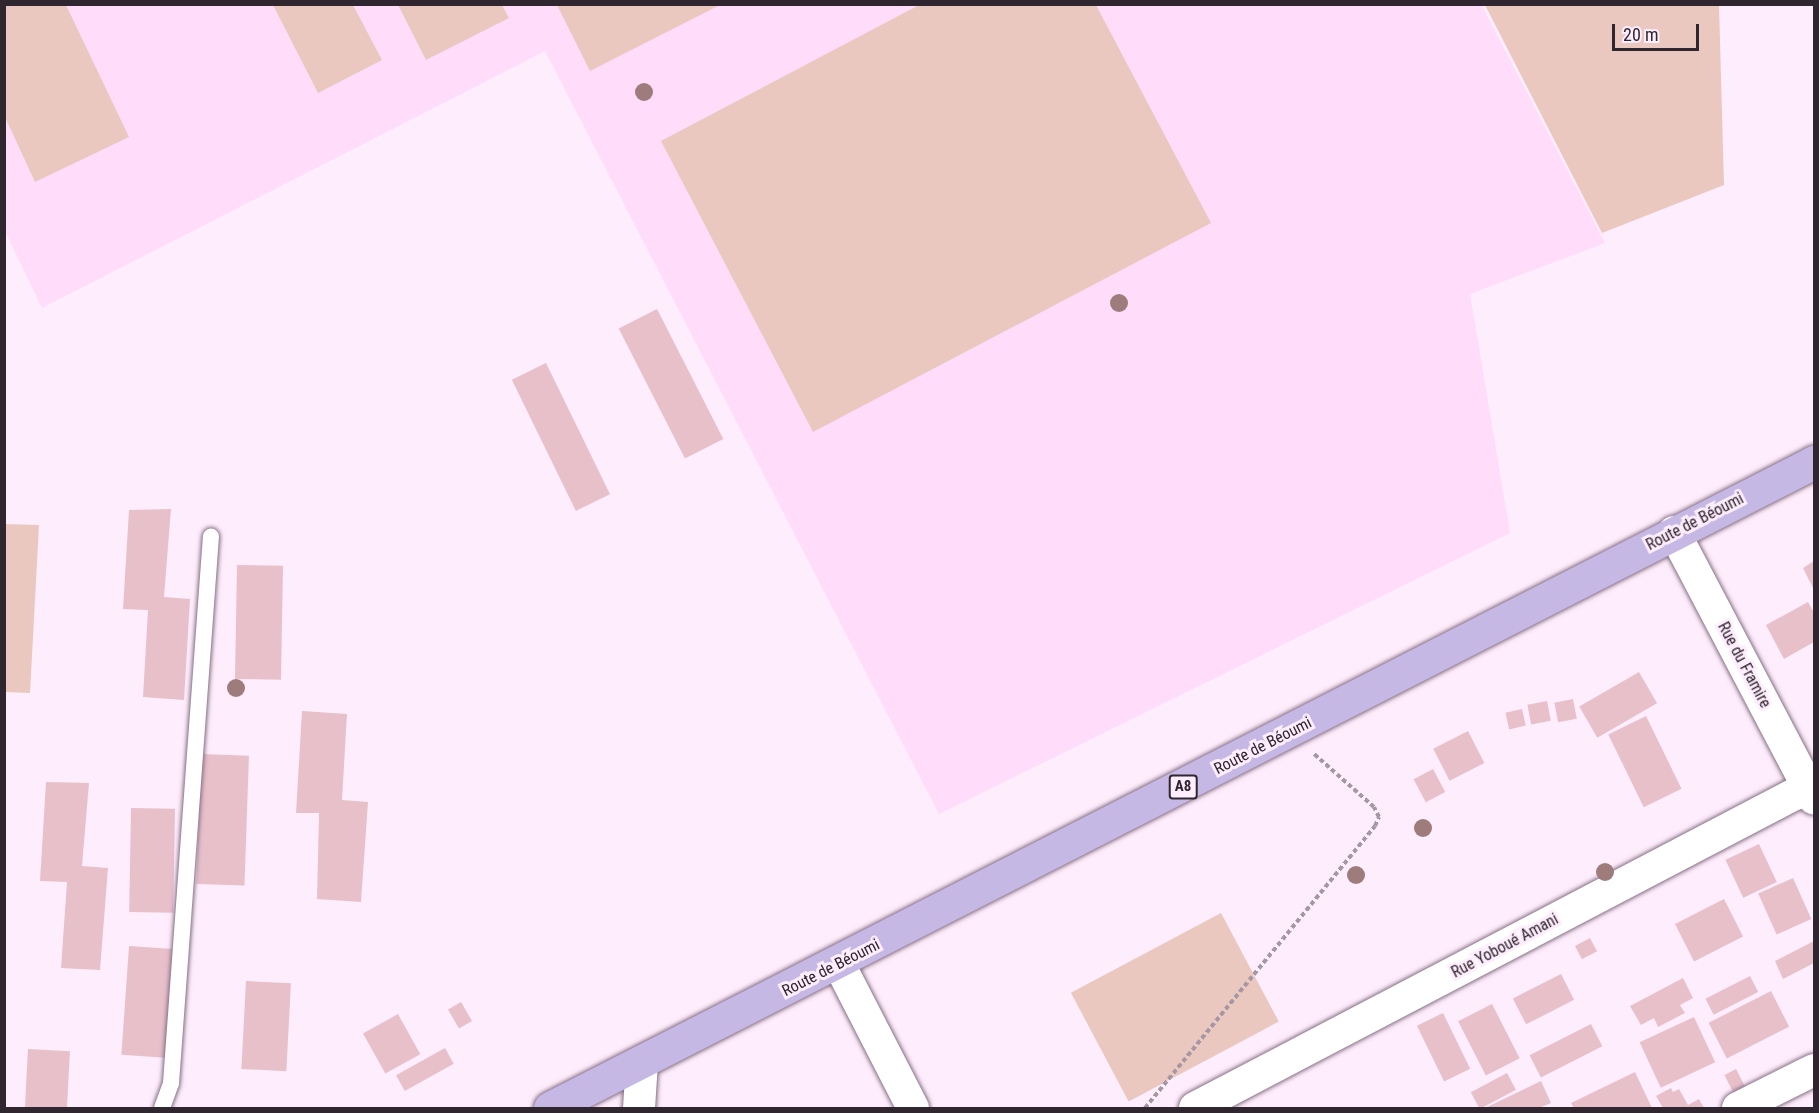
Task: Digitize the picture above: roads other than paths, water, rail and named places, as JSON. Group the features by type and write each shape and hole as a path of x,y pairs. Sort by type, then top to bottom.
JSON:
{"main road":[{"name":"Route de Béoumi","path":"550,1108 839,964 1289,734 1674,532 1815,462"}],"street":[{"name":"Rue du Framire","path":"1674,532 1812,790"},
{"name":"Rue Yoboué Amani","path":"1195,1108 1812,790"},
{"path":"839,964 913,1108"},
{"path":"639,1108 642,1062"},
{"path":"1738,1108 1815,1070"}],"lane":[{"path":"162,1108 171,1083 211,536"}]}
